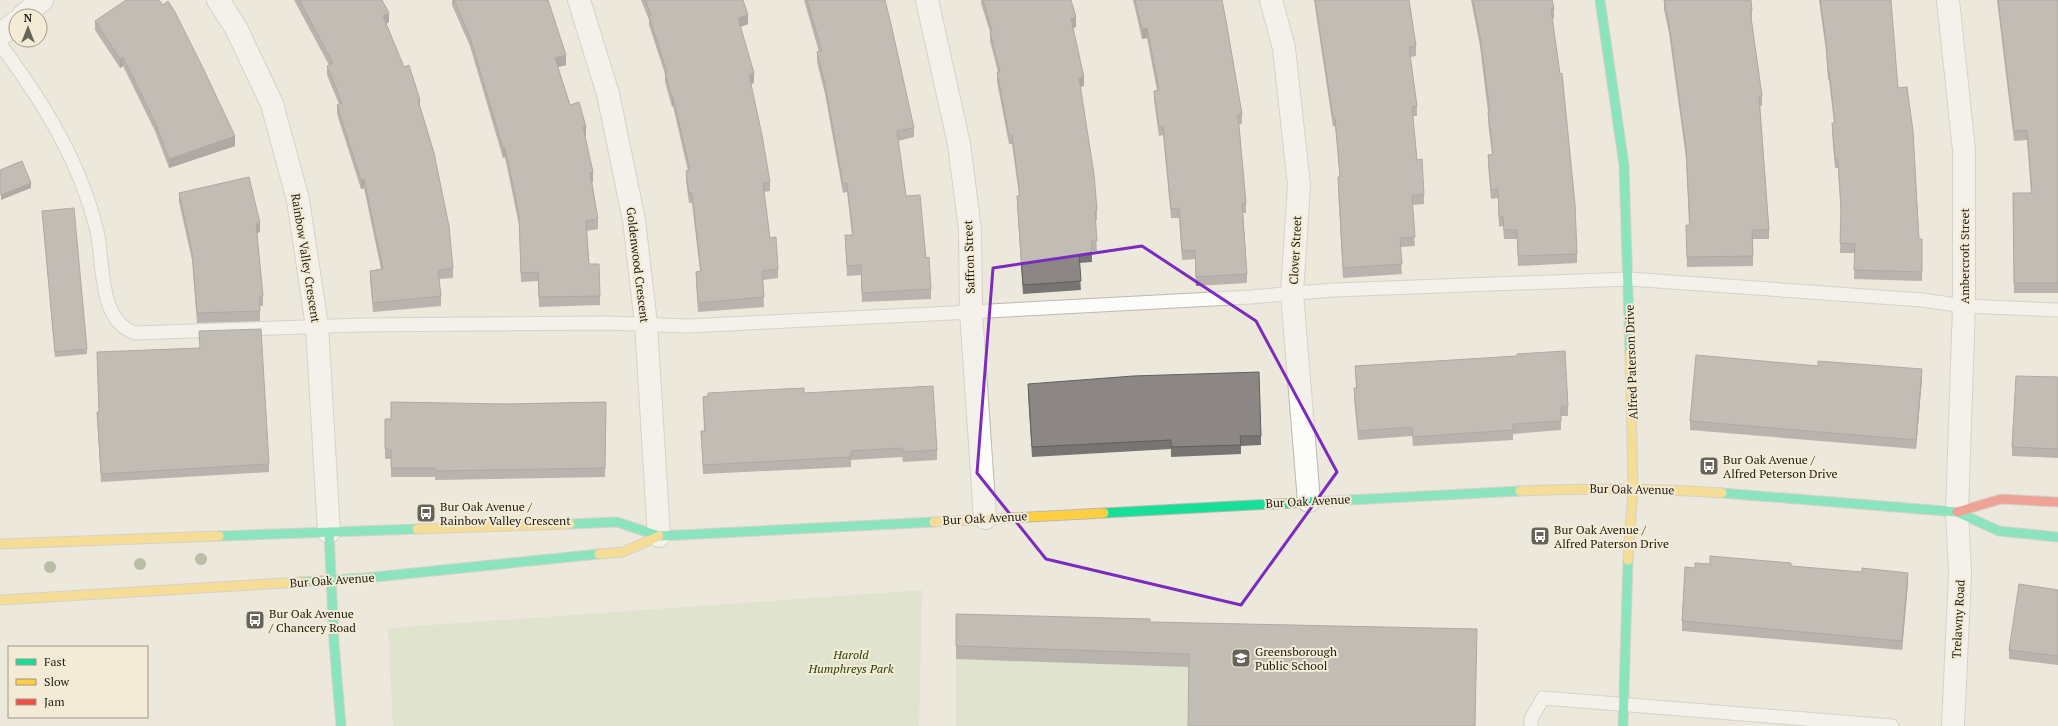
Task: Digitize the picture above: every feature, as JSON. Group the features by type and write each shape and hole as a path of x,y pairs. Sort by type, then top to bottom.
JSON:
{"street":[{"path":"32,8 42,0"},
{"name":"Rainbow Valley Crescent","path":"218,0 236,28 272,104 298,200 317,326 330,532"},
{"name":"Goldenwood Crescent","path":"579,0 611,109 634,220 646,324 659,536"},
{"name":"Saffron Street","path":"927,0 959,144 970,230 971,312 984,518"},
{"name":"Clover Street","path":"1271,0 1284,48 1299,185 1292,294 1309,501"},
{"name":"Alfred Paterson Drive","path":"1600,0 1624,165 1629,279 1633,489 1628,549 1623,726"},
{"name":"Ambercroft Street","path":"1948,0 1964,150 1964,306 1957,512"},
{"path":"0,35 8,28"},
{"name":"Bur Oak Avenue","path":"0,600 332,580 623,552 659,536 1577,488 1680,490 1957,512 1999,531 2058,537"},
{"name":"Bur Oak Avenue","path":"1957,512 2000,499 2058,502"},
{"name":"Trelawny Road","path":"1953,726 1960,572 1957,512"},
{"name":"Bur Oak Avenue","path":"0,544 617,522 659,536"},
{"path":"330,532 334,643 341,726"}],"lane":[{"path":"0,44 50,116 78,172 97,232 111,311 121,326 135,333 152,334 317,326 646,324 687,326 971,312 1292,294 1334,290 1629,279 1922,300 1964,306 2058,310"},
{"path":"1530,726 1531,720 1543,698 1892,726"}],"highlighted area":[{"path":"1142,246 1256,321 1337,472 1241,605 1046,559 977,473 993,268"}],"green space":[{"name":"Harold Humphreys Park","path":"922,590 919,726 393,726 388,628"},
{"path":"1190,636 1189,726 956,726 956,659 1149,665"}],"building":[{"path":"126,0 159,0 163,5 168,1 203,68 235,136 169,159 155,122 123,57 120,59 95,21"},
{"path":"299,0 382,0 389,13 383,16 404,67 409,65 420,100 418,100 434,153 449,226 453,268 438,270 441,296 373,303 370,271 383,269 364,179 361,180 337,105 342,103 327,66 333,63"},
{"path":"454,0 548,0 566,55 555,58 570,105 579,102 586,127 583,127 593,172 590,173 598,219 586,221 589,264 599,264 600,296 539,297 538,272 521,273 519,215 505,148 503,148 470,37"},
{"path":"645,0 743,0 748,15 738,18 754,73 749,75 762,135 770,182 763,183 770,238 776,237 778,269 762,271 764,297 698,303 696,272 701,271 692,193 689,194 686,171 690,170 673,97 665,73 667,72 649,16 651,15"},
{"path":"807,0 885,0 914,128 897,131 906,196 920,195 926,258 929,257 931,289 862,293 861,265 847,266 845,235 853,235 847,183 843,184 825,84 817,52 822,51"},
{"path":"983,0 1071,0 1076,17 1071,19 1084,77 1079,78 1094,174 1097,210 1095,211 1097,241 1091,241 1092,253 1079,254 1081,281 1023,285 1017,196 1020,195 1012,135 1009,135 997,72 1000,72 990,32 992,31"},
{"path":"1135,0 1222,0 1242,114 1238,115 1246,203 1242,204 1247,274 1196,277 1195,250 1182,251 1179,208 1171,209 1163,126 1159,127 1154,91 1159,90 1147,28 1142,29"},
{"path":"1315,0 1409,0 1416,46 1409,47 1417,106 1412,107 1417,160 1422,159 1424,195 1412,195 1415,237 1400,238 1402,264 1343,268 1338,177 1340,177 1335,117 1333,117"},
{"path":"1473,0 1552,0 1554,9 1551,9 1560,74 1562,73 1575,204 1577,254 1518,256 1517,230 1504,230 1503,217 1499,217 1498,189 1491,190 1488,155 1493,154 1488,112 1490,112 1480,36"},
{"path":"1664,0 1751,0 1752,10 1750,10 1762,96 1759,97 1769,230 1752,230 1753,256 1687,257 1686,225 1690,225 1686,149 1669,24"},
{"path":"1820,0 1891,0 1898,88 1907,87 1913,131 1919,239 1922,239 1922,272 1854,270 1855,244 1840,243 1841,209 1838,159 1835,159 1832,123 1835,123"},
{"path":"1998,0 2058,0 2058,283 2014,283 2013,193 2032,193 2027,130 2014,131"},
{"path":"22,161 31,183 1,195 0,170"},
{"path":"249,177 260,223 256,224 263,296 259,297 260,311 197,313 192,251 179,193"},
{"path":"74,208 87,349 55,352 42,211"},
{"path":"261,329 269,464 101,474 97,412 99,412 97,352 200,348 199,331"},
{"path":"1565,351 1568,406 1561,407 1561,421 1513,424 1513,430 1413,437 1412,427 1358,431 1354,388 1357,388 1355,366 1517,356 1517,354"},
{"path":"1696,355 1818,366 1818,361 1922,369 1916,440 1690,421"},
{"path":"1259,372 1261,436 1240,436 1241,445 1171,447 1171,440 1032,447 1028,384 1133,376"},
{"path":"2016,376 2058,377 2058,449 2012,447"},
{"path":"933,386 937,450 903,452 902,448 851,451 851,457 703,465 701,431 705,431 703,397 708,396 708,393 804,388 804,393"},
{"path":"391,402 506,404 606,402 605,468 435,471 435,468 391,468 391,450 385,449 385,419 391,419"},
{"path":"1710,556 1791,563 1791,566 1862,572 1862,568 1908,573 1902,641 1682,621 1685,567 1695,568 1695,563 1710,564"},
{"path":"2019,584 2058,590 2058,656 2009,650"},
{"path":"956,614 1150,619 1150,622 1477,629 1475,726 1188,726 1189,654 956,646"}],"traffic: fast":[{"path":"1600,0 1624,165 1630,353"},
{"path":"1104,513 1520,491"},
{"path":"1722,493 1957,512 1999,531 2058,537"},
{"path":"570,524 617,522 659,536 934,522"},
{"path":"219,536 417,529"},
{"path":"329,532 334,643 341,726"},
{"path":"301,582 365,578 599,554"},
{"path":"1623,726 1628,560"}],"traffic: slow":[{"path":"1628,560 1633,489 1630,353"},
{"path":"1520,491 1621,489 1722,493"},
{"path":"934,522 1104,513"},
{"path":"417,529 570,524"},
{"path":"0,544 219,536"},
{"path":"599,554 623,552 659,536"},
{"path":"0,600 301,582"}],"traffic: jam":[{"path":"1957,512 2001,499 2058,502"}],"place":[{"name":"Bur Oak Avenue / Alfred Peterson Drive","path":"1709,466"},
{"name":"Bur Oak Avenue / Rainbow Valley Crescent","path":"426,513"},
{"name":"Bur Oak Avenue / Alfred Paterson Drive","path":"1540,536"},
{"name":"Bur Oak Avenue / Chancery Road","path":"255,620"},
{"name":"Greensborough Public School","path":"1241,658"}]}
